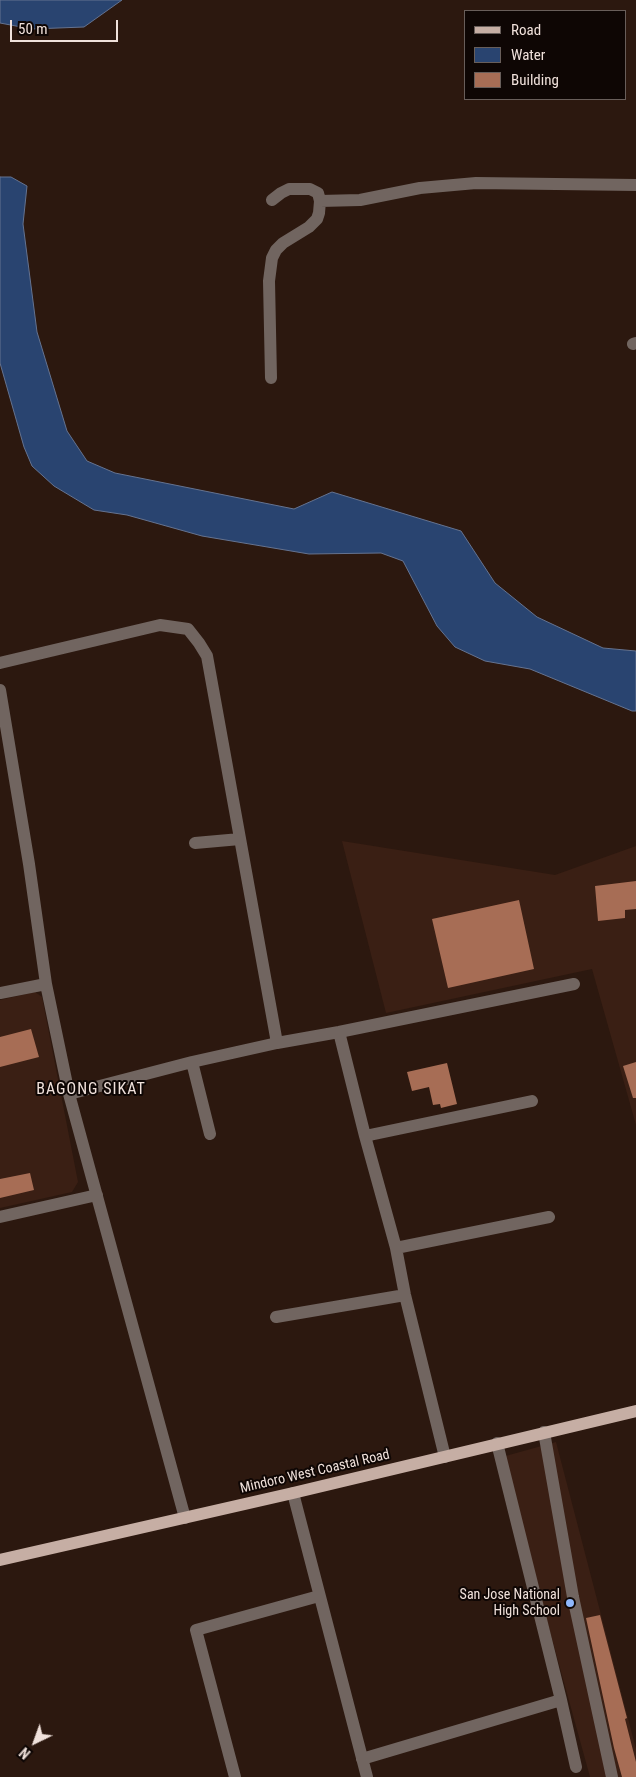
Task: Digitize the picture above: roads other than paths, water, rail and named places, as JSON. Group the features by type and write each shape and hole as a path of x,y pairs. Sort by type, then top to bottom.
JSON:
{"main road":[{"name":"Mindoro West Coastal Road","path":"0,1560 293,1493 636,1411"}],"street":[{"path":"320,201 360,200 420,188 476,183 636,185"},
{"path":"271,378 268,281 272,258 283,243 309,227 317,219 320,201 318,193 310,189 289,189 281,192 272,200"},
{"path":"0,664 160,625 188,629 200,643 206,656 277,1043"},
{"path":"0,690 29,864 46,984 69,1094 184,1518"},
{"path":"195,843 240,839"},
{"path":"0,993 46,984"},
{"path":"69,1094 192,1062 277,1043 574,984"},
{"path":"339,1032 396,1248 405,1295 445,1457"},
{"path":"192,1062 210,1134"},
{"path":"365,1136 532,1101"},
{"path":"0,1218 97,1195"},
{"path":"396,1248 549,1217"},
{"path":"276,1317 405,1295"},
{"path":"544,1432 573,1597 612,1777"},
{"path":"496,1443 576,1767"},
{"path":"293,1493 318,1596 367,1777"},
{"path":"235,1777 196,1630 318,1596"},
{"path":"362,1760 561,1700"}],"water":[{"path":"0,0 122,0 84,27 32,29 0,23"},
{"path":"0,177 11,177 27,186 23,224 37,332 67,431 87,461 115,473 294,509 332,492 461,531 495,583 537,617 603,648 636,651 636,711 530,669 485,661 455,647 437,626 403,561 381,553 309,554 202,536 127,515 94,510 54,486 32,466 24,447 0,363"}],"place":[{"name":"San Jose National High School","path":"570,1603"}],"district":[{"name":"BAGONG SIKAT","path":"91,1090"}]}
